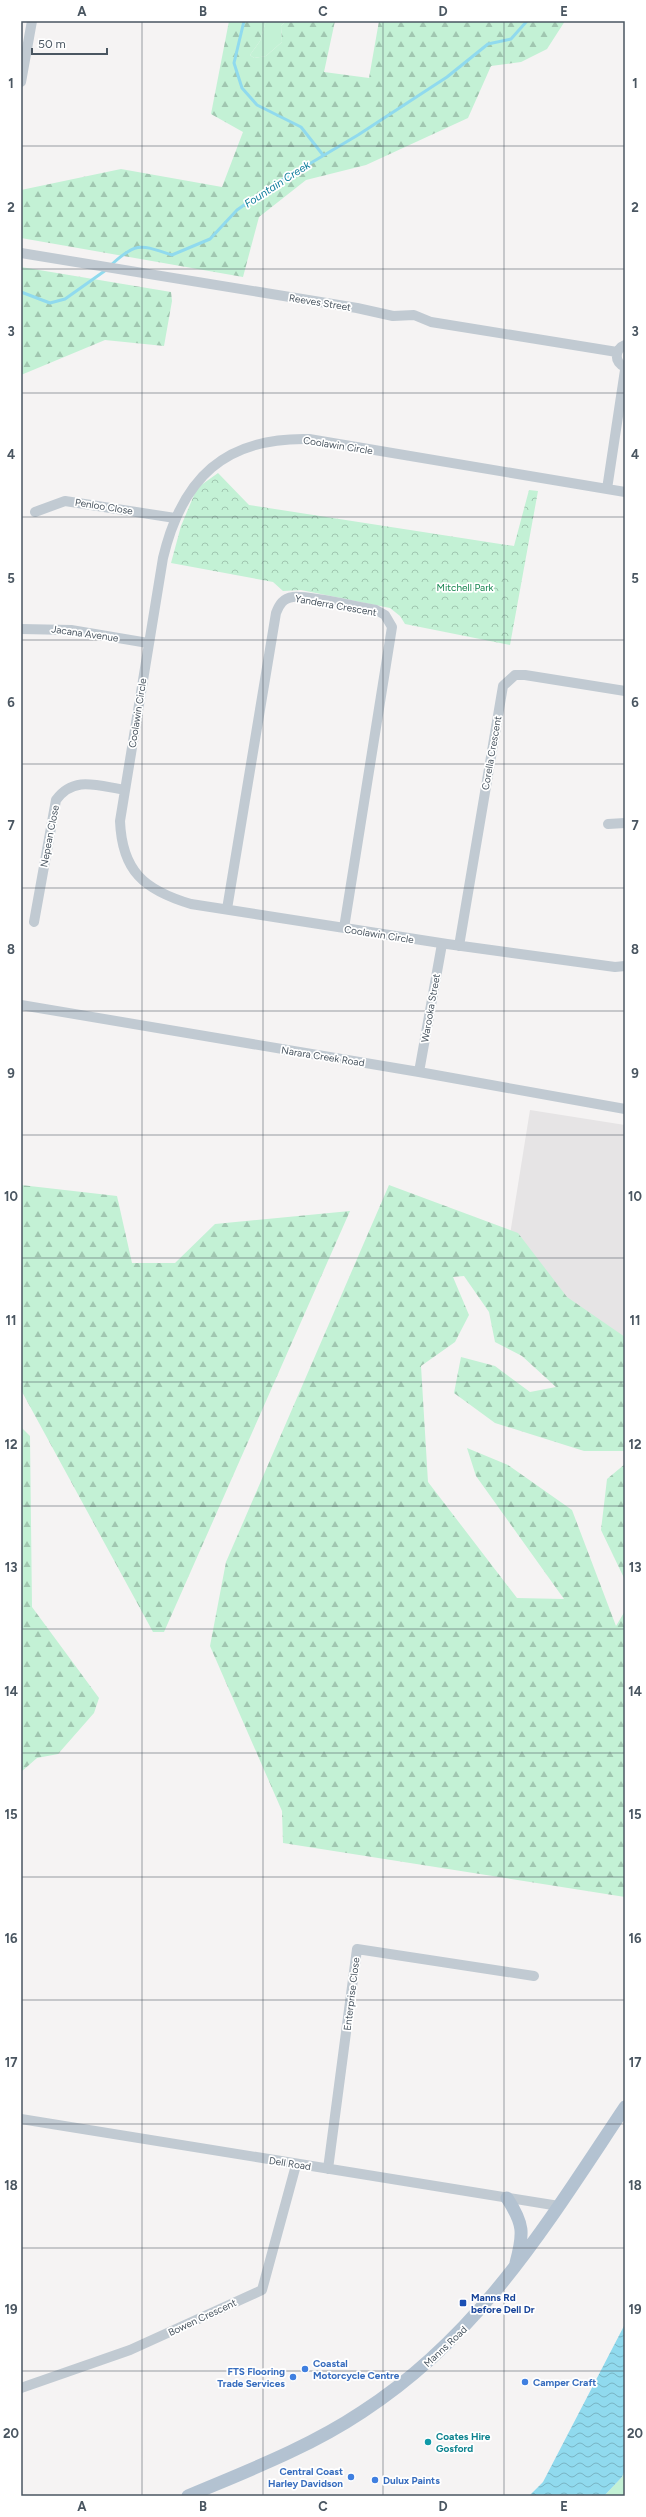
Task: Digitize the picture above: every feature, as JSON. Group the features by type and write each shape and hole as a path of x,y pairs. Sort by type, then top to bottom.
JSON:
{"main road":[{"name":"Manns Road","path":"188,2496 286,2454 362,2412 421,2368 483,2309 559,2206 625,2107"},
{"path":"507,2198 519,2216 522,2227 521,2243 514,2269"}],"street":[{"path":"21,82 32,21"},
{"name":"Reeves Street","path":"21,253 357,308 393,316 414,315 431,322 617,352"},
{"path":"625,344 617,352 617,360 625,367"},
{"path":"607,489 625,370"},
{"name":"Coolawin Circle","path":"625,492 309,439 280,438 254,444 228,455 209,469 195,485 175,518 163,558 148,642 120,821 120,835 130,865 140,879 154,890 171,898 191,904 442,944 615,967 625,966"},
{"name":"Penloo Close","path":"35,512 65,501 175,518"},
{"name":"Yanderra Crescent","path":"227,909 278,605 292,597 376,610 385,615 392,627 344,928"},
{"name":"Jacana Avenue","path":"21,629 71,630 148,642"},
{"name":"Corella Crescent","path":"459,946 503,686 516,675 524,675 625,692"},
{"name":"Nepean Close","path":"34,922 56,800 63,791 74,785 89,784 125,790"},
{"path":"608,824 625,823"},
{"name":"Warooka Street","path":"419,1072 442,944"},
{"name":"Narara Creek Road","path":"21,1005 419,1072 625,1109"},
{"name":"Enterprise Close","path":"328,2169 357,1949 534,1976"},
{"name":"Dell Road","path":"21,2119 296,2165 559,2206"},
{"name":"Bowen Crescent","path":"21,2388 130,2350 262,2290 296,2165"}],"shaded area":[{"path":"530,1110 625,1125 625,1381 494,1334"}],"green space":[{"path":"229,21 266,21 260,41 250,55 254,58 266,56 282,42 281,26 286,21 335,21 324,72 369,78 379,21 565,21 547,49 521,62 491,66 468,118 366,165 306,180 259,217 243,277 21,238 21,190 121,169 222,187 243,132 211,114"},
{"path":"266,21 286,21 281,26 282,42 266,56 254,58 250,55 260,41"},
{"path":"21,267 171,292 172,301 164,346 105,340 21,375"},
{"name":"Mitchell Park","path":"218,473 249,505 514,546 529,490 538,491 510,645 405,624 400,616 390,608 301,590 283,591 273,582 171,563 181,526 197,488"},
{"path":"21,1185 117,1196 132,1263 175,1263 215,1224 350,1211 164,1632 153,1632 21,1390"},
{"path":"389,1185 518,1233 567,1297 625,1337 625,1451 584,1451 495,1423 454,1393 461,1357 495,1366 530,1392 556,1387 522,1356 495,1342 489,1312 464,1276 453,1277 469,1315 455,1342 421,1366 428,1482 517,1598 564,1599 476,1476 467,1448 508,1465 572,1510 616,1626 625,1611 625,1897 283,1843 282,1811 210,1646 226,1562"},
{"path":"21,1427 30,1436 32,1607 99,1698 94,1713 58,1754 37,1758 21,1772"},
{"path":"625,1464 625,1580 601,1530 607,1479"},
{"path":"625,2470 625,2496 604,2496 622,2477"}],"water":[{"path":"625,2324 625,2470 622,2477 604,2496 529,2496 543,2482"}],"waterway":[{"path":"244,21 234,63 242,88 257,105 301,127 323,155"},
{"name":"Fountain Creek","path":"111,265 127,252 140,247 146,247 172,255 210,239 237,210 267,189 358,135 447,77 488,44 511,39 527,21"},
{"name":"Fountain Creek","path":"21,292 50,303 65,299 106,270"}],"place":[{"name":"Manns Rd before Dell Dr","path":"463,2303"},
{"name":"Coastal Motorcycle Centre","path":"305,2369"},
{"name":"FTS Flooring Trade Services","path":"293,2377"},
{"name":"Camper Craft","path":"525,2382"},
{"name":"Coates Hire Gosford","path":"428,2442"},
{"name":"Central Coast Harley Davidson","path":"351,2477"},
{"name":"Dulux Paints","path":"375,2480"}]}
